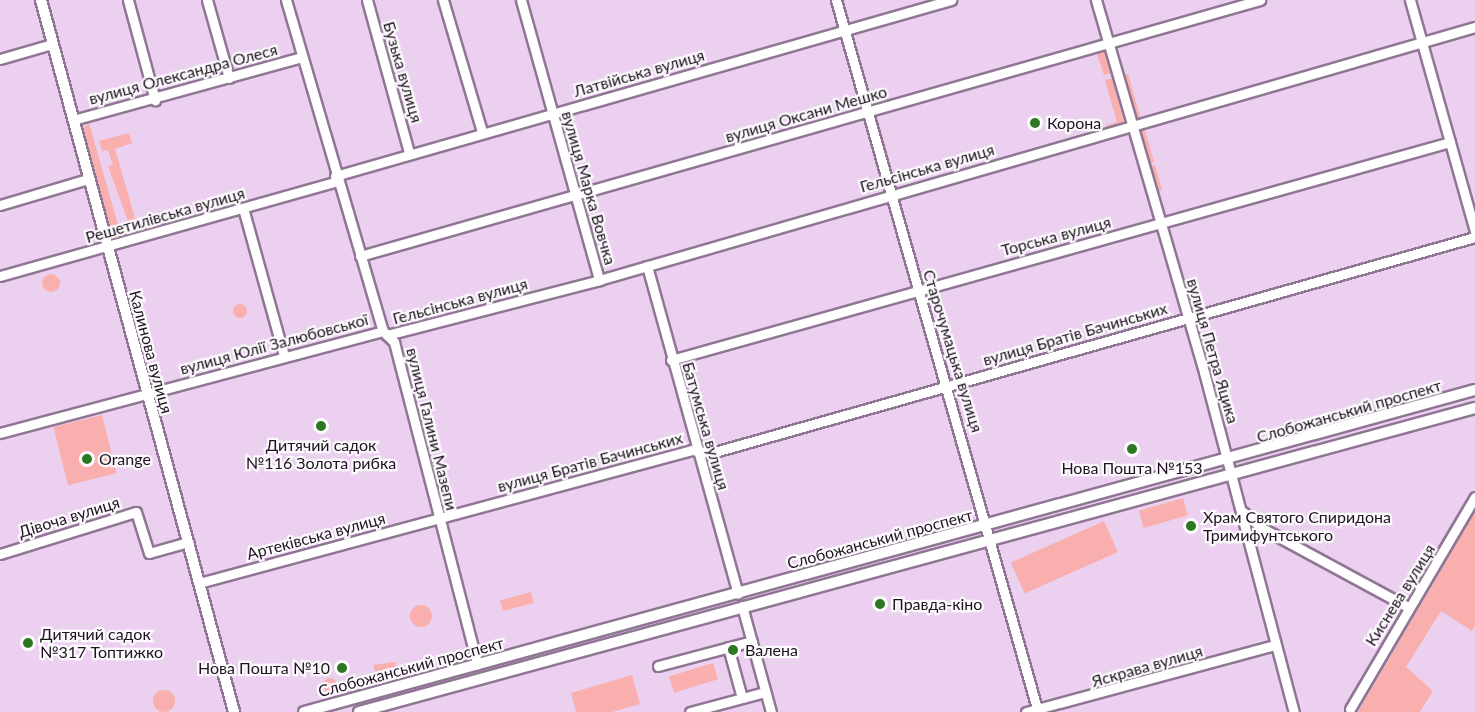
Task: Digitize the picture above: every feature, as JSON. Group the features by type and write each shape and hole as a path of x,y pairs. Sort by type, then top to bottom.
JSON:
{"main road":[{"name":"Калинова вулиця","path":"41,0 234,712"},
{"name":"Слобожанський проспект","path":"304,712 1228,461 1472,392"},
{"name":"Слобожанський проспект","path":"359,712 1231,472 1473,408"}],"street":[{"path":"128,0 155,100"},
{"path":"207,0 229,78"},
{"name":"вулиця Галини Мазепи","path":"285,0 360,256 385,333 394,342 477,664"},
{"name":"Бузька вулиця","path":"367,0 410,153"},
{"path":"443,0 482,132"},
{"name":"вулиця Марка Вовчка","path":"521,0 599,280"},
{"name":"Старочумацька вулиця","path":"836,0 948,386 1038,711"},
{"name":"Латвійська вулиця","path":"336,178 482,132 845,30 921,4 951,0"},
{"name":"вулиця Петра Яцика","path":"1096,0 1189,318 1294,712"},
{"name":"вулиця Оксани Мешко","path":"360,256 1260,0"},
{"path":"1410,0 1475,235"},
{"name":"Гельсінська вулиця","path":"385,333 599,280 1475,27"},
{"path":"0,59 52,44"},
{"name":"вулиця Олександра Олеся","path":"73,120 155,100 301,57"},
{"name":"Торська вулиця","path":"671,360 1450,142"},
{"name":"Решетилівська вулиця","path":"0,276 107,249 336,178"},
{"path":"0,205 88,179"},
{"path":"243,208 284,356"},
{"name":"вулиця Братів Бачинських","path":"440,517 698,452 711,453 1475,235"},
{"name":"Батумська вулиця","path":"647,266 671,360 738,594"},
{"name":"вулиця Юлії Залюбовської","path":"0,433 284,356 385,333"},
{"name":"Киснева вулиця","path":"1350,709 1408,607 1417,600 1475,497"},
{"path":"1242,510 1262,528 1408,607"},
{"name":"Дівоча вулиця","path":"0,554 136,512 149,553 188,542"},
{"name":"Артеківська вулиця","path":"199,583 440,517"},
{"path":"742,606 771,712"},
{"path":"658,666 752,641"},
{"name":"Яскрава вулиця","path":"1026,712 1038,711 1275,645"},
{"path":"728,647 742,698"},
{"path":"690,712 765,692"}],"shaded area":[{"path":"1095,49 1105,50 1112,73 1104,75"},
{"path":"1128,74 1141,120 1134,116 1122,75"},
{"path":"1113,78 1124,123 1106,131 1105,126 1117,122 1105,80"},
{"path":"876,113 889,159 885,160"},
{"path":"89,123 122,239 112,237 83,128"},
{"path":"1144,126 1154,162 1148,164 1140,133"},
{"path":"129,133 132,143 115,149 136,222 147,220 149,229 126,236 124,226 129,224 108,166 113,165 108,150 102,151 99,141"},
{"path":"1155,165 1162,190 1156,192 1149,167"},
{"path":"47,274 55,274 60,279 58,290 47,292 42,287 42,279"},
{"path":"240,304 245,306 247,311 245,316 240,318 235,316 233,311 235,306"},
{"name":"Orange","path":"102,415 117,473 68,485 53,427"},
{"path":"1183,498 1188,515 1144,528 1139,511"},
{"path":"1475,512 1475,626 1472,631 1441,611 1406,667 1433,691 1420,712 1358,712"},
{"path":"1104,521 1118,552 1025,594 1011,562"},
{"path":"531,592 534,603 503,611 500,600"},
{"path":"421,605 429,608 432,616 429,624 421,627 413,624 410,616 413,608"},
{"path":"395,662 398,673 378,678 373,665"},
{"path":"713,663 718,679 674,693 669,676"},
{"path":"632,675 640,704 612,712 576,712 571,693"},
{"path":"327,678 333,678 337,685 333,692 327,692 323,688 323,682"},
{"path":"164,690 172,693 175,701 172,709 164,712 156,709 153,701 156,693"}],"place":[{"name":"Корона","path":"1035,123"},
{"name":"Дитячий садок №116 Золота рибка","path":"321,426"},
{"name":"Нова Пошта №153","path":"1132,449"},
{"name":"Orange","path":"87,459"},
{"name":"Храм Святого Спиридона Тримифунтського","path":"1191,526"},
{"name":"Правда-кіно","path":"880,604"},
{"name":"Дитячий садок №317 Топтижко","path":"28,643"},
{"name":"Валена","path":"733,650"},
{"name":"Нова Пошта №10","path":"342,668"}]}
